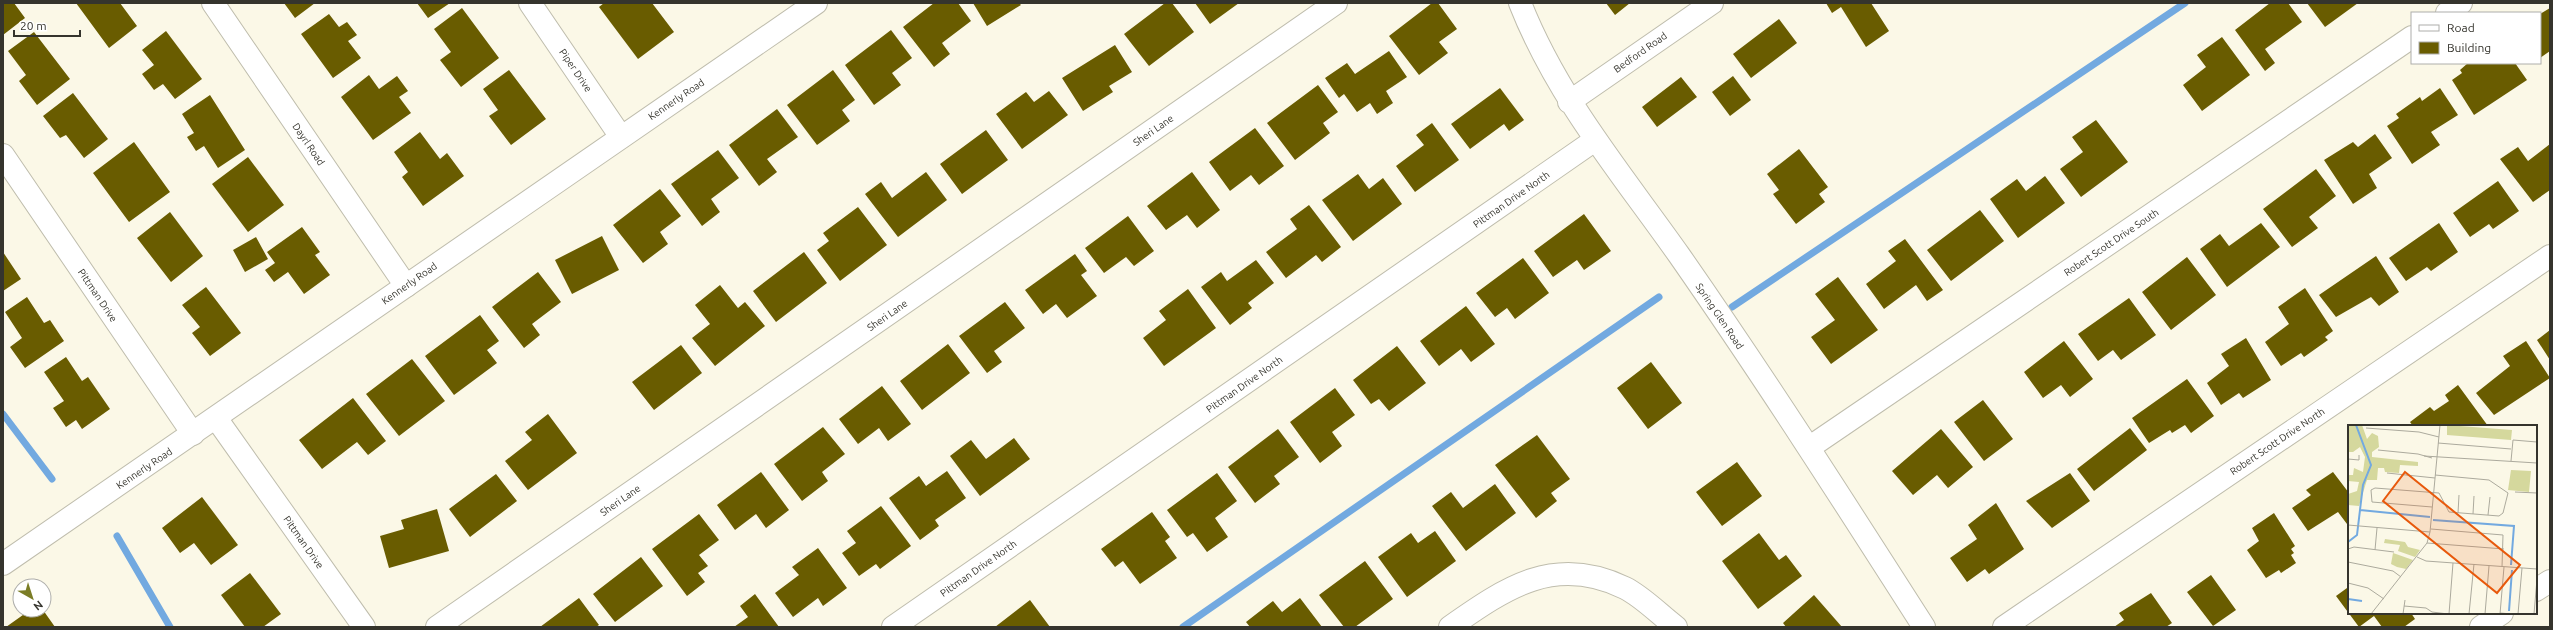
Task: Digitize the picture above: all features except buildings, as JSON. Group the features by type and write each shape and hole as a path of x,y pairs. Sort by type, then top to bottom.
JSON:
{"street":[{"name":"Dayrl Road","path":"213,3 406,286"},
{"name":"Piper Drive","path":"530,3 621,137"},
{"name":"Kennerly Road","path":"3,564 816,3"},
{"name":"Sheri Lane","path":"438,627 1336,3"},
{"name":"Spring Glen Road","path":"1520,3 1532,33 1569,102 1678,254 1810,447 1924,627"},
{"name":"Bedford Road","path":"1569,102 1712,3"},
{"path":"2448,12 2461,3"},
{"name":"Robert Scott Drive South","path":"1810,447 2411,38"},
{"name":"Pittman Drive North","path":"893,627 1595,140"},
{"name":"Pittman Drive","path":"3,155 193,434"},
{"name":"Robert Scott Drive North","path":"2004,627 2550,256"},
{"name":"Pittman Drive","path":"216,418 364,627"},
{"path":"1450,627 1492,598 1514,587 1536,577 1567,573 1590,575 1626,589 1676,627"},
{"path":"2537,589 2550,581"},
{"path":"2481,627 2500,614"}],"waterway":[{"path":"1732,307 2185,3"},
{"path":"1183,627 1659,297"},
{"path":"3,414 52,479"},
{"path":"117,536 170,627"}]}
